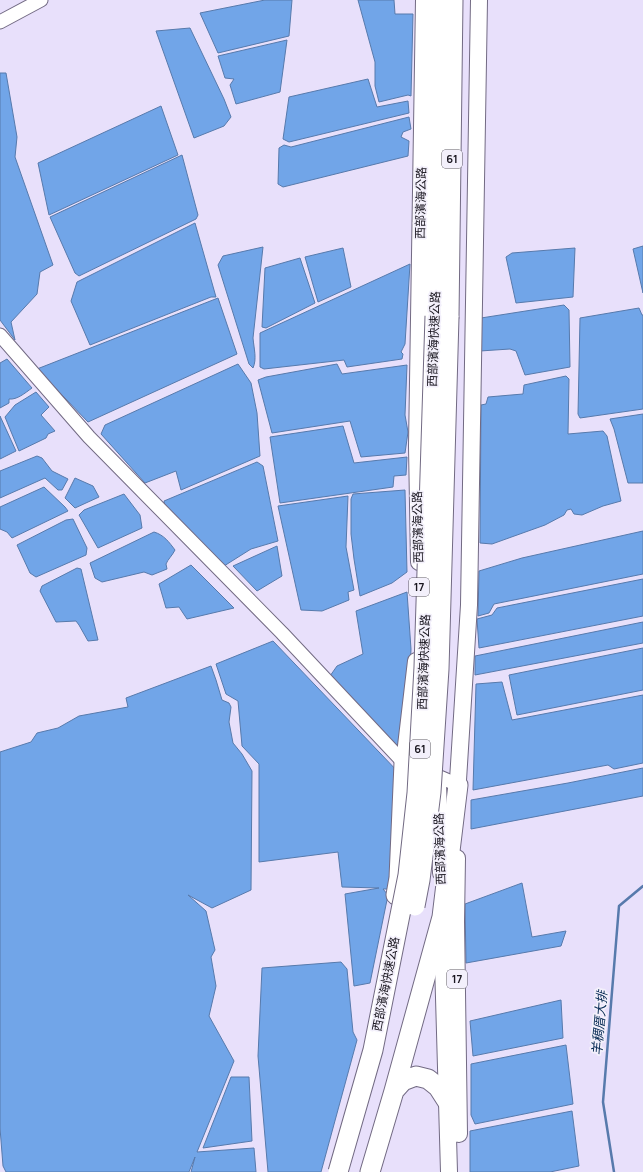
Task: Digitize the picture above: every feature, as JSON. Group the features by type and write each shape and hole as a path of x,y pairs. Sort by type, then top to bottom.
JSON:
{"highway":[{"name":"西部濱海快速公路","path":"351,1172 360,1142 394,1005 419,888 431,792 439,669 442,317 440,0"},
{"name":"西部濱海快速公路","path":"338,1172 373,1050 408,875 417,793 442,317 453,0"},
{"path":"330,1172 355,1084 387,960 399,878 404,763"},
{"path":"370,1172 442,917 458,785"},
{"path":"394,1091 403,1081 416,1076 428,1079 438,1086 447,1101"}],"main road":[{"name":"西部濱海公路","path":"424,0 417,446 419,583 418,642 438,776 449,1172"},
{"name":"西部濱海公路","path":"459,1172 456,921 458,785 469,605 479,0"},
{"path":"404,763 418,642"}],"street":[{"path":"0,22 41,0"},
{"path":"0,335 89,437 282,633 404,763 458,785"}],"water":[{"path":"265,0 292,0 289,36 218,53 200,13"},
{"path":"358,0 394,0 395,14 413,14 411,96 408,95 379,102 375,86 375,62"},
{"path":"190,28 231,117 224,126 194,138 156,31"},
{"path":"287,40 280,92 236,104 230,85 234,79 225,78 218,56"},
{"path":"0,73 6,73 17,137 15,157 53,265 40,272 37,294 11,322 15,340 0,320"},
{"path":"368,79 377,107 408,101 409,113 289,142 283,139 289,97"},
{"path":"161,106 178,155 49,215 38,163"},
{"path":"409,117 411,129 403,132 401,137 409,141 408,156 283,187 278,184 279,148 284,145 291,147"},
{"path":"182,155 198,215 196,219 79,276 75,273 50,217"},
{"path":"195,223 216,297 211,297 90,345 71,301 77,282"},
{"path":"643,246 643,293 633,249"},
{"path":"263,247 253,338 255,357 253,368 249,364 218,265 223,256"},
{"path":"343,248 351,287 318,302 305,257"},
{"path":"575,248 573,297 516,303 506,257 512,253"},
{"path":"300,258 315,303 266,328 262,327 265,268"},
{"path":"410,264 405,344 401,352 403,354 402,359 347,367 344,360 264,369 260,367 260,333"},
{"path":"218,298 237,354 88,422 37,369"},
{"path":"564,305 569,310 570,367 525,375 516,351 510,349 480,351 481,318"},
{"path":"639,308 643,315 643,409 580,418 578,414 580,318"},
{"path":"7,359 32,388 18,397 9,399 9,403 0,408 0,363"},
{"path":"238,364 251,383 257,413 260,456 181,490 176,471 145,483 101,434 105,425"},
{"path":"337,364 342,374 407,365 405,415 408,432 405,453 361,457 350,421 272,433 258,380 266,377"},
{"path":"566,376 569,379 568,434 603,431 607,436 621,501 603,506 582,515 574,514 571,509 567,510 564,515 545,525 492,544 480,543 481,405 486,404 488,397 523,394 524,385"},
{"path":"36,392 49,407 41,415 55,431 48,434 46,438 19,451 5,417 15,405"},
{"path":"643,414 643,483 628,483 610,419"},
{"path":"0,416 16,451 0,459"},
{"path":"343,426 354,463 407,457 406,475 394,476 393,487 280,503 270,437"},
{"path":"37,456 42,458 52,471 68,479 62,490 58,490 45,478 0,498 0,471"},
{"path":"257,462 263,466 278,541 251,549 224,566 165,506 164,501"},
{"path":"75,478 93,486 99,497 75,508 65,498"},
{"path":"44,487 68,511 12,538 7,532 0,529 0,507"},
{"path":"405,490 407,572 392,583 360,596 351,534 351,499 353,494"},
{"path":"124,494 140,515 142,528 98,548 79,515 84,510"},
{"path":"348,496 346,547 354,590 348,592 349,600 322,611 301,610 278,506"},
{"path":"73,519 87,548 86,555 36,577 30,573 17,545 66,520"},
{"path":"643,531 643,574 494,604 489,613 478,616 479,571 522,558"},
{"path":"154,532 163,537 175,550 166,564 167,569 152,575 144,572 102,582 95,578 90,563"},
{"path":"277,546 282,576 257,591 233,566"},
{"path":"191,565 234,608 187,619 179,607 166,608 159,584"},
{"path":"77,568 81,569 98,640 88,641 76,621 56,622 40,591 42,586"},
{"path":"643,579 643,616 479,648 477,619 492,615 497,608"},
{"path":"407,592 411,649 409,702 403,755 330,676 337,666 363,654 356,611"},
{"path":"643,622 643,643 475,675 475,656"},
{"path":"273,641 401,775 388,889 383,889 388,895 370,983 354,986 345,894 379,888 342,887 338,852 259,862 259,764 242,746 238,701 226,694 216,664"},
{"path":"643,648 643,690 517,715 509,675"},
{"path":"211,666 222,700 229,703 231,707 229,722 233,743 242,754 252,771 251,890 212,908 188,895 206,911 215,950 211,957 216,986 209,1016 234,1061 197,1152 254,1148 256,1172 191,1172 195,1157 189,1172 6,1172 3,1166 0,1128 0,752 31,742 37,733 58,728 79,716 128,707 126,698"},
{"path":"502,682 512,720 643,695 643,763 614,769 608,765 473,790 476,684"},
{"path":"643,768 643,796 471,829 471,800"},
{"path":"522,883 532,937 566,931 561,946 466,963 465,904"},
{"path":"341,962 347,969 353,1032 357,1040 321,1172 268,1172 258,1056 262,968"},
{"path":"561,1000 563,1038 473,1056 470,1021"},
{"path":"566,1045 573,1104 475,1124 471,1115 471,1064"},
{"path":"231,1077 249,1077 252,1141 203,1148"},
{"path":"572,1111 579,1166 550,1172 470,1172 470,1131"}],"waterway":[{"name":"羊稠厝大排","path":"614,1172 603,1102 619,906 643,886"}]}
